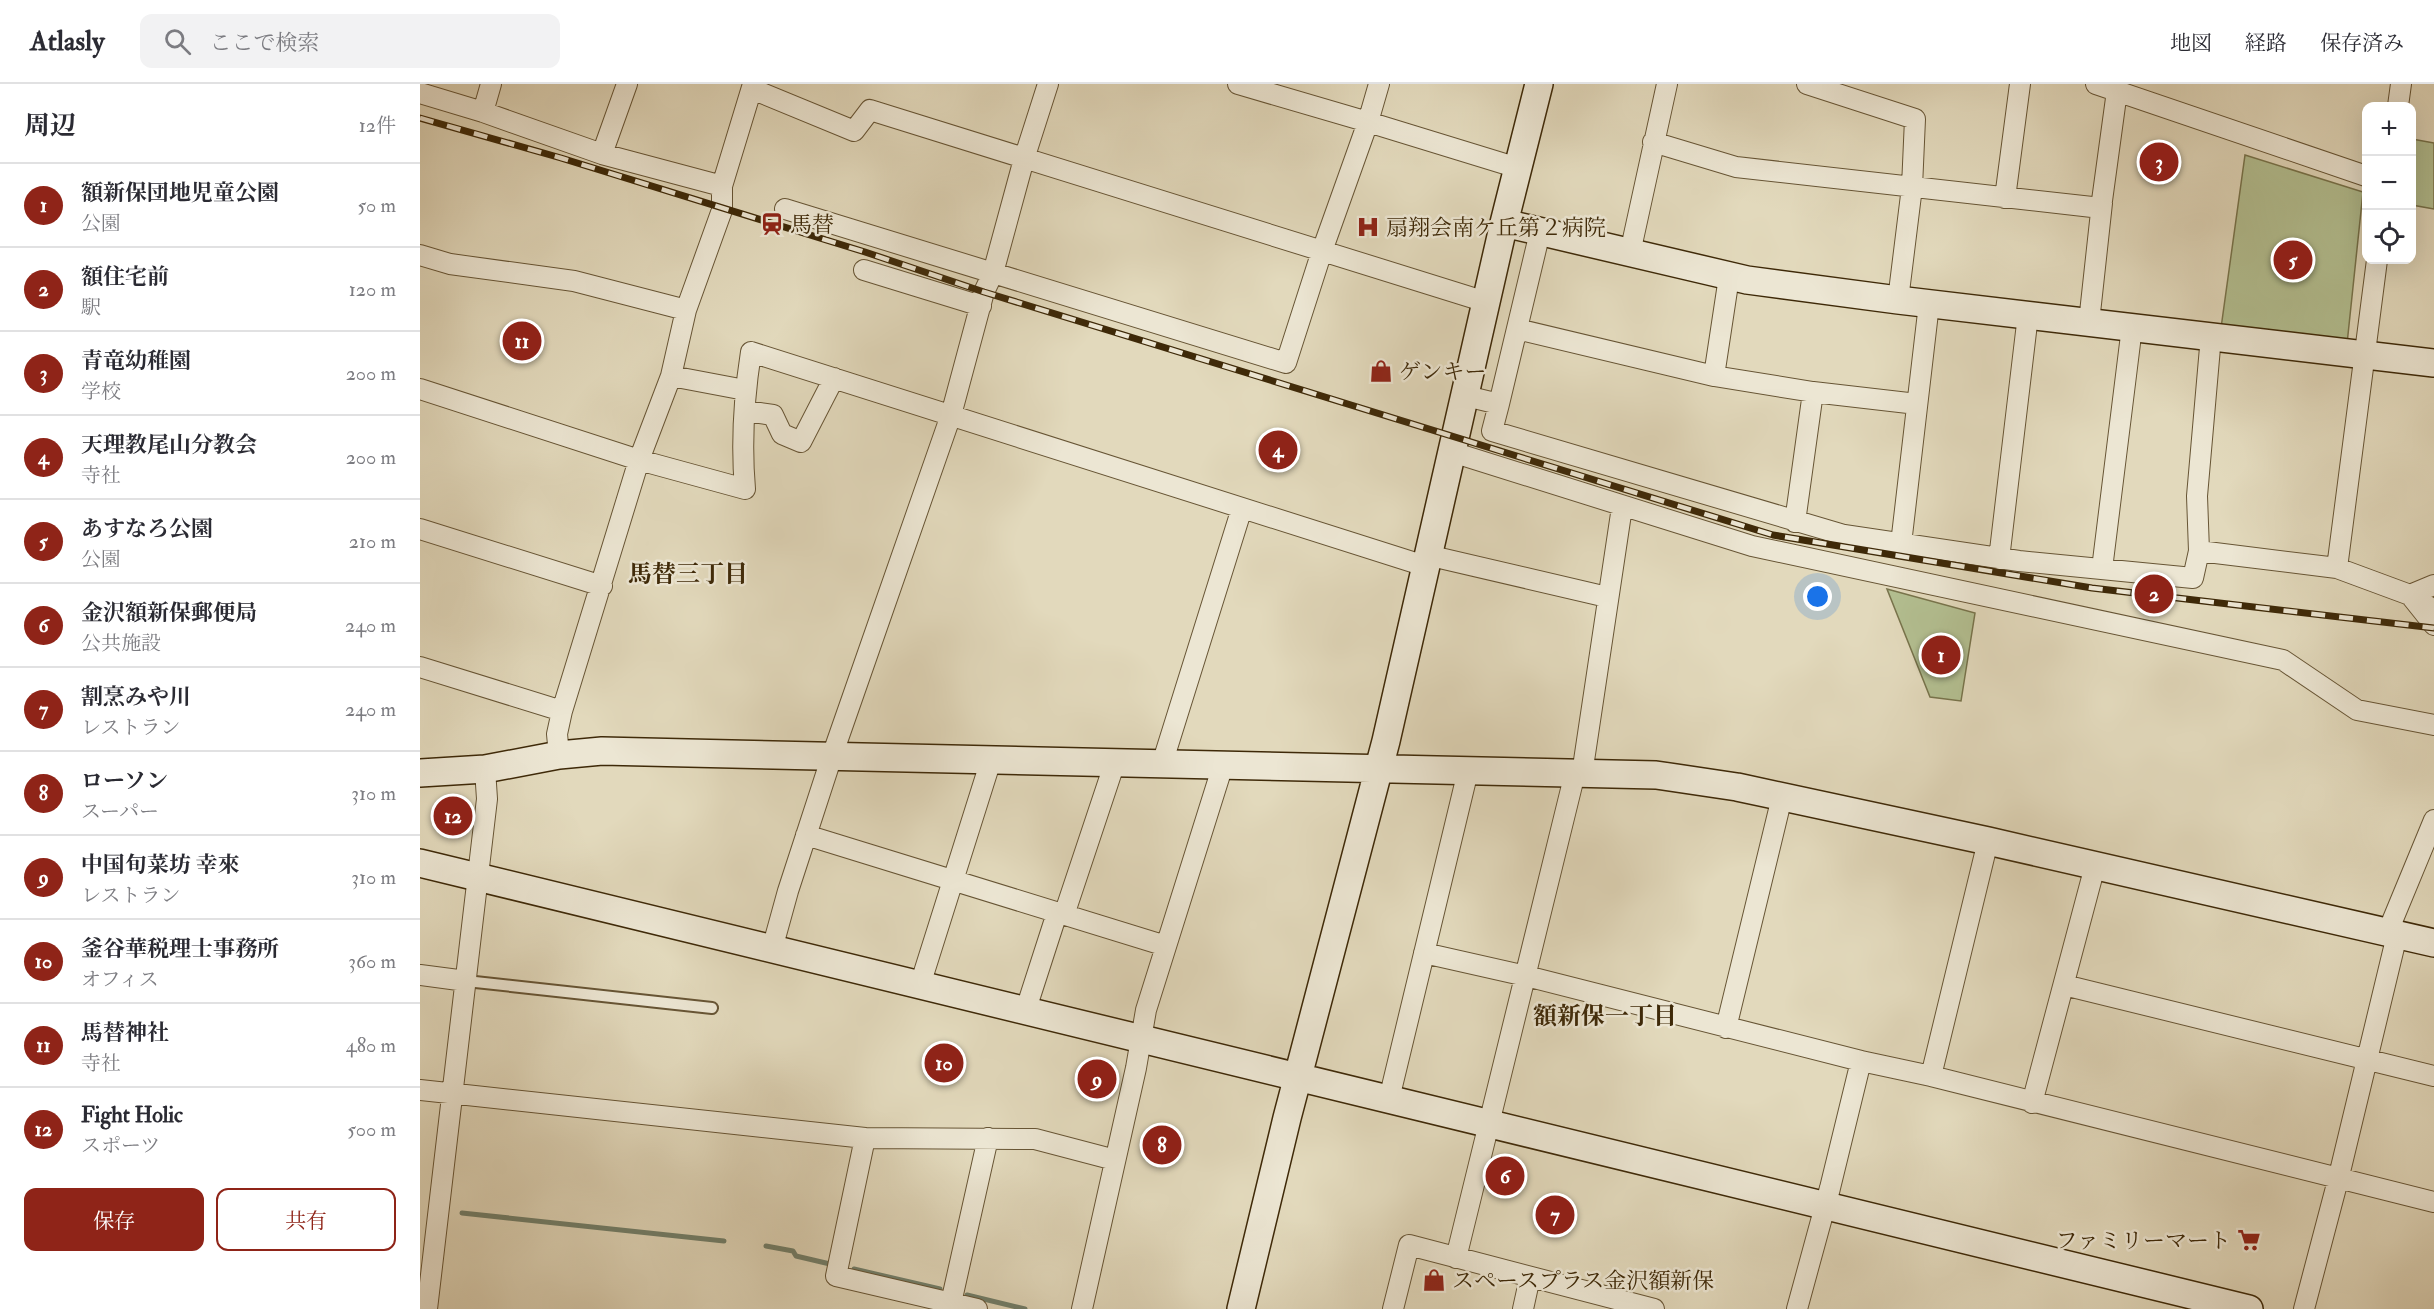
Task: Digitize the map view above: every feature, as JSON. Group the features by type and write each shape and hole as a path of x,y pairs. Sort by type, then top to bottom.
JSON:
{"street":[{"path":"483,112 491,84"},
{"path":"602,154 627,84"},
{"path":"772,949 832,756 951,415 1024,159 1048,84"},
{"path":"1239,84 1518,168"},
{"path":"785,209 1286,363 1379,84"},
{"path":"1241,1309 1298,1078 1379,769 1504,223 1539,84"},
{"path":"1630,253 1667,84"},
{"path":"1807,84 1915,119 1912,187 1898,300"},
{"path":"2005,198 2020,84"},
{"path":"2096,84 2362,174"},
{"path":"2399,102 2401,84"},
{"path":"559,755 557,734 562,711 639,460 671,376 686,310 722,210 722,186 752,87 854,131 870,110 1486,302"},
{"path":"2089,322 2117,91"},
{"path":"420,93 483,112 602,154 722,186"},
{"path":"1653,142 1736,167 2101,208 2102,203"},
{"path":"1504,223 1730,277 1929,304 2434,363"},
{"path":"1539,232 1492,431 1844,536 1999,559 2193,578 2199,551 2197,496 2211,336"},
{"path":"420,255 450,264 574,281 686,310"},
{"path":"2337,568 2377,264"},
{"path":"864,270 981,306"},
{"path":"1714,376 1730,277"},
{"path":"1901,544 1929,304"},
{"path":"1999,559 2028,315"},
{"path":"2102,569 2132,327"},
{"path":"1517,329 1714,376 1813,392 1917,404"},
{"path":"420,389 639,460 745,489 742,448 746,411 745,390 751,352 1242,508 1426,561 1607,597"},
{"path":"671,376 745,390"},
{"path":"746,411 773,415 782,434 801,442 834,378"},
{"path":"1795,522 1813,392"},
{"path":"1466,396 1499,404"},
{"path":"1452,452 1752,546 2283,660 2357,710 2434,725"},
{"path":"1456,1258 1579,773 1622,507"},
{"path":"1162,764 1242,508"},
{"path":"420,529 602,586"},
{"path":"2199,551 2337,568 2410,595 2434,610"},
{"path":"2410,595 2434,585"},
{"path":"2410,595 2434,625"},
{"path":"420,667 562,711"},
{"path":"420,773 485,769 559,755 602,751 1656,775 1737,787 1988,841 2434,943"},
{"path":"920,985 991,760"},
{"path":"1026,1010 1115,762"},
{"path":"1082,1309 1146,1010 1223,765"},
{"path":"427,1309 487,799 485,769"},
{"path":"1389,1100 1468,771"},
{"path":"1726,1028 1782,797"},
{"path":"2304,1309 2368,1060 2397,935 2391,924 2433,826"},
{"path":"806,835 1166,946"},
{"path":"1931,1076 1988,841"},
{"path":"420,863 2249,1309"},
{"path":"2032,1103 2095,866"},
{"path":"1424,953 1526,976 1726,1028 1931,1076 2338,1180 2434,1202"},
{"path":"420,975 466,981"},
{"path":"2064,985 2434,1076"},
{"path":"1797,1309 1826,1206 1861,1061"},
{"path":"420,1090 865,1138 1035,1139 1115,1160"},
{"path":"865,1138 836,1276 977,1309"},
{"path":"951,1303 988,1138"},
{"path":"1394,1309 1409,1245 1653,1309"},
{"path":"1523,1309 1530,1277"}],"lane":[{"path":"466,981 712,1008"}],"green space":[{"path":"2416,140 2434,143 2434,209 2416,206"},
{"path":"2245,155 2362,192 2347,344 2221,328"},
{"path":"1887,589 1975,613 1961,701 1930,697"}],"waterway":[{"path":"462,1213 724,1241"},
{"path":"766,1246 793,1251 796,1256 830,1264"},
{"path":"854,1269 940,1289"},
{"path":"967,1295 1025,1309"}],"railway":[{"path":"420,118 561,158 865,252 984,292 1773,535 2092,588 2434,628"}],"place":[{"name":"青竜幼稚園","path":"2159,162"},
{"name":"馬替","path":"772,224"},
{"name":"扇翔会南ケ丘第２病院","path":"1368,227"},
{"name":"あすなろ公園","path":"2293,260"},
{"name":"馬替神社","path":"522,341"},
{"name":"ゲンキー","path":"1381,371"},
{"name":"天理教尾山分教会","path":"1278,450"},
{"name":"額住宅前","path":"2154,594"},
{"name":"額新保団地児童公園","path":"1941,655"},
{"name":"Fight Holic","path":"453,816"},
{"name":"釜谷華税理士事務所","path":"944,1063"},
{"name":"中国旬菜坊 幸來","path":"1097,1079"},
{"name":"ローソン","path":"1162,1145"},
{"name":"金沢額新保郵便局","path":"1505,1176"},
{"name":"割烹みや川","path":"1555,1215"},
{"name":"ファミリーマート","path":"2249,1240"},
{"name":"スペースプラス金沢額新保","path":"1434,1280"}],"district":[{"name":"馬替三丁目","path":"688,574"},
{"name":"額新保一丁目","path":"1605,1016"}]}
